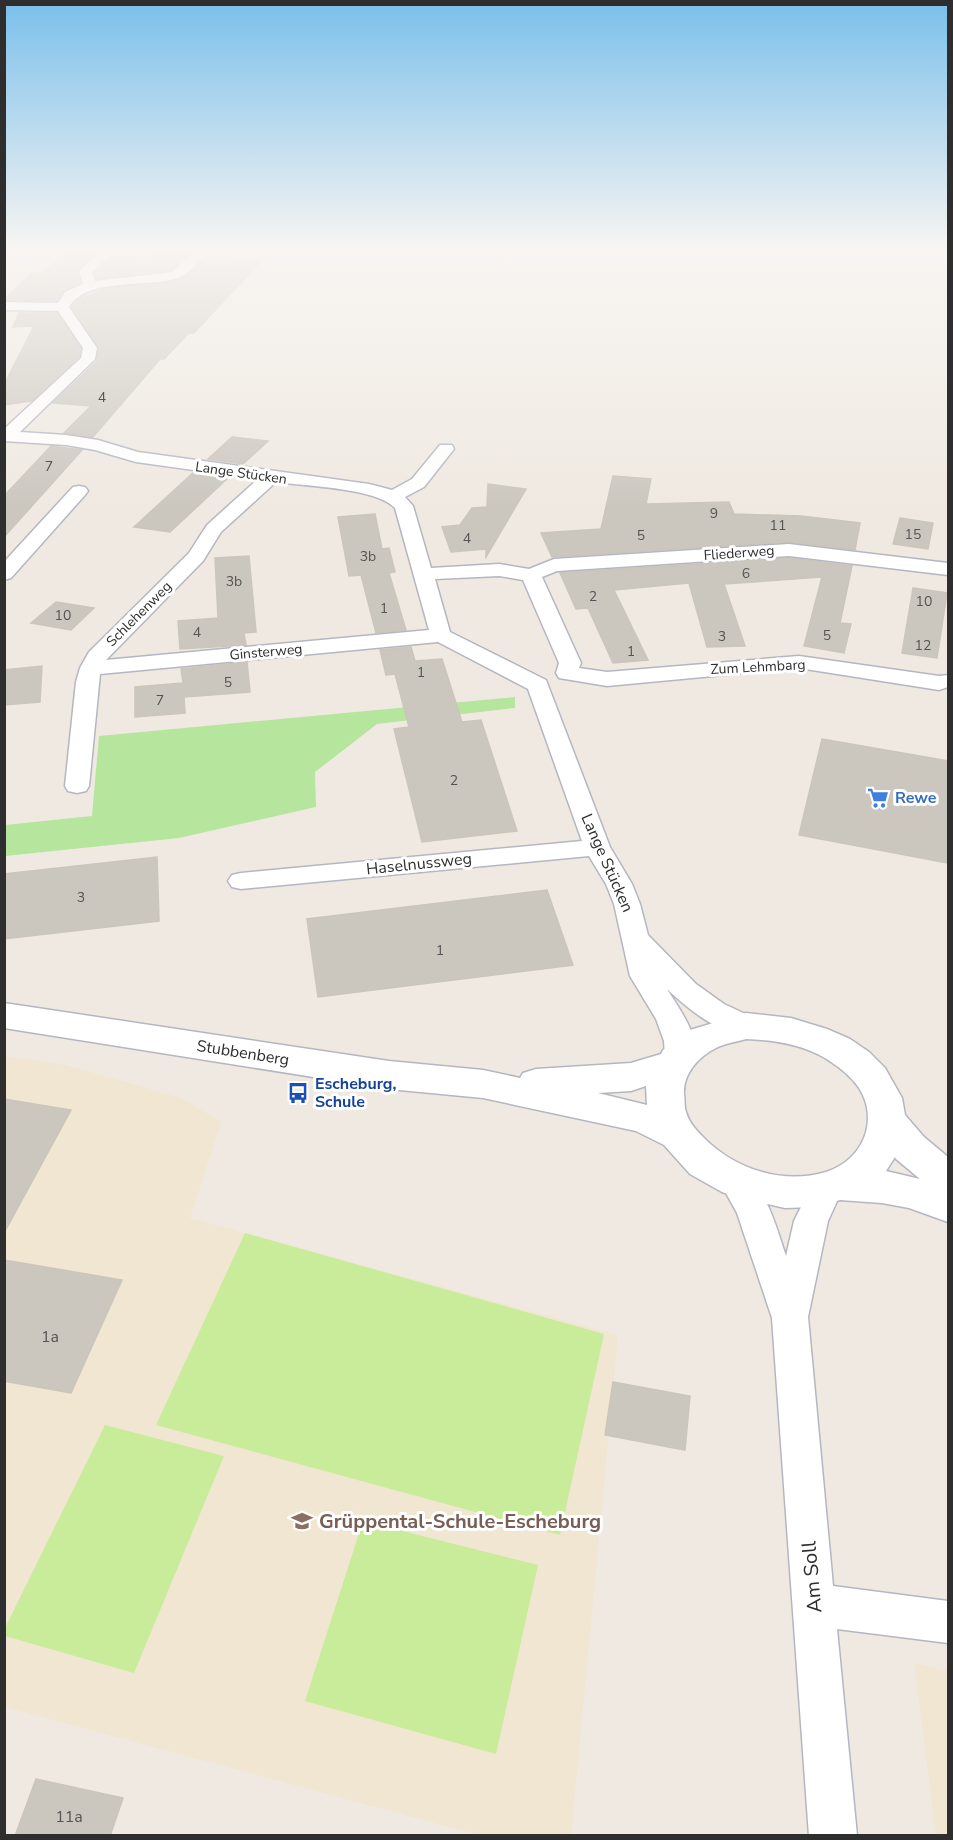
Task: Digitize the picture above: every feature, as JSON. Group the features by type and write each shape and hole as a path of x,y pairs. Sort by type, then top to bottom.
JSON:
{"main road":[{"name":"Stubbenberg","path":"4,1015 378,1074 483,1084 626,1113 676,1134"},
{"path":"834,1186 863,1170 872,1162 884,1142 887,1120 886,1109 877,1087 861,1067 840,1050 815,1037 788,1029 746,1026 709,1035 677,1060 669,1073 664,1093 666,1113 676,1134 701,1161 736,1182 783,1192 806,1192 834,1186 864,1184 896,1189 948,1206"},
{"name":"Stubbenberg","path":"483,1084 609,1080 631,1077 677,1060"},
{"path":"887,1120 916,1153 948,1179"}],"street":[{"path":"5,436 88,359 90,348 82,336"},
{"name":"Lange Stücken","path":"5,436 98,445 136,457 369,489 394,496"},
{"path":"424,574 499,570 531,575 570,663 567,673 538,685 441,635 404,506 394,496 418,483 446,449"},
{"name":"Schlehenweg","path":"77,786 87,682 91,668 100,652 196,557 214,529 271,477"},
{"path":"4,574 13,553 79,490"},
{"name":"Fliederweg","path":"531,575 554,565 789,550 948,569"},
{"name":"Ginsterweg","path":"91,668 441,635"},
{"name":"Zum Lehmbarg","path":"567,673 607,679 800,662 939,683 948,681"},
{"name":"Lange Stücken","path":"538,685 597,847 619,884 637,940 639,962 644,976 670,1018 679,1041 677,1060"},
{"name":"Haselnussweg","path":"241,881 597,847"},
{"name":"Lange Stücken","path":"637,940 704,1007 746,1026"},
{"name":"Am Soll","path":"736,1182 753,1210 790,1318 832,1836"},
{"name":"Am Soll","path":"790,1318 812,1221 834,1186"},
{"path":"815,1605 948,1622"}],"shaded area":[{"name":"Grüppental-Schule-Escheburg","path":"4,1056 66,1065 181,1098 221,1122 190,1218 618,1335 571,1835 479,1835 5,1707"},
{"path":"914,1663 948,1671 948,1835 936,1835"}],"green space":[{"path":"515,697 515,708 377,724 315,772 316,807 179,838 5,856 5,825 92,816 99,736"},
{"path":"245,1233 604,1334 560,1535 156,1425"},
{"path":"105,1425 224,1456 134,1673 5,1636 5,1628"},
{"path":"363,1521 538,1565 496,1754 305,1701"}],"building":[{"path":"29,336 73,336 81,348 79,357 31,401 4,405 4,385"},
{"path":"91,336 186,336 164,359 160,359 93,437 64,433 91,406 53,403 97,361 99,348"},
{"path":"232,437 268,441 243,464 208,459"},
{"path":"51,446 82,450 4,537 4,496"},
{"path":"194,472 229,477 170,532 134,527"},
{"path":"613,476 651,479 646,504 729,502 734,514 801,516 860,523 855,550 789,542 552,557 541,533 601,529"},
{"path":"488,484 526,489 486,557 486,549 451,552 442,527 460,525 472,508 487,507"},
{"path":"375,514 382,549 389,548 395,572 389,573 406,630 376,633 361,575 349,576 338,517"},
{"path":"900,518 933,523 928,549 893,544"},
{"path":"249,556 256,632 244,633 246,645 180,649 178,621 218,618 215,558"},
{"path":"789,558 852,566 840,623 851,624 844,653 804,646 822,577 724,584 745,646 707,647 689,583 614,590 648,660 613,663 588,608 576,609 560,573"},
{"path":"913,588 947,593 937,658 902,653"},
{"path":"56,602 94,608 71,630 31,623"},
{"path":"411,647 415,661 442,659 462,722 481,720 517,831 422,842 394,729 409,727 395,674 386,675 380,650"},
{"path":"247,662 250,692 184,697 185,713 135,717 135,687 183,683 181,669"},
{"path":"42,666 40,702 4,705 4,670"},
{"name":"Rewe","path":"822,739 948,761 948,863 799,835"},
{"path":"157,857 159,921 4,939 4,874"},
{"path":"547,890 573,965 318,997 307,919"},
{"path":"4,1099 71,1110 4,1233"},
{"path":"4,1260 122,1280 71,1393 4,1381"},
{"path":"613,1382 690,1396 685,1450 605,1435"},
{"path":"36,1779 123,1798 110,1836 15,1836"}],"place":[{"name":"Rewe","path":"878,798"},
{"name":"Escheburg, Schule","path":"298,1093"},
{"name":"Grüppental-Schule-Escheburg","path":"302,1521"}]}
